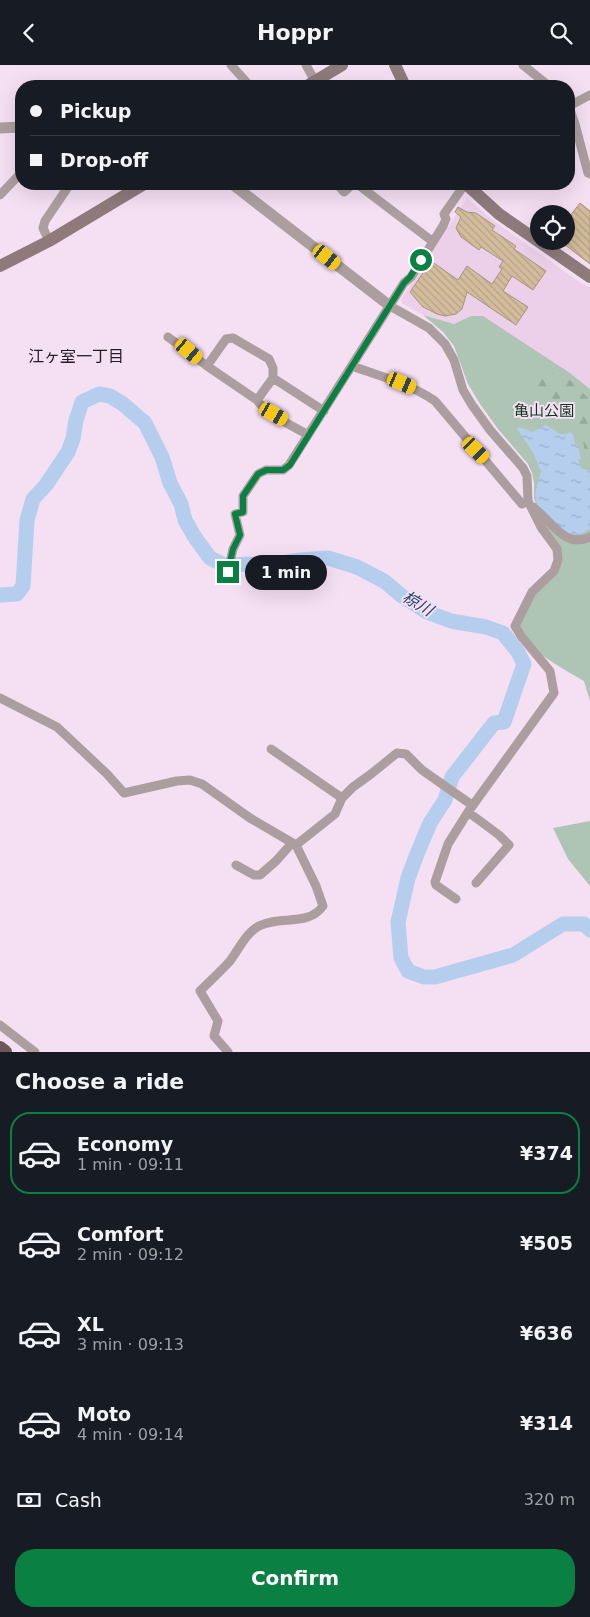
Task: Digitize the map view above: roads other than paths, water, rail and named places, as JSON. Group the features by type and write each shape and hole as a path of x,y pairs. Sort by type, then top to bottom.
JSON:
{"highway":[{"path":"0,1048 5,1052"}],"main road":[{"path":"316,80 342,65"},
{"path":"395,65 402,80"},
{"path":"0,265 48,241 134,190"},
{"path":"472,190 498,214 590,277"}],"street":[{"path":"231,65 245,80"},
{"path":"306,65 310,80"},
{"path":"523,65 542,80"},
{"path":"575,104 590,95"},
{"path":"575,124 588,173 590,174"},
{"path":"0,128 15,127"},
{"path":"0,195 15,179"},
{"path":"48,241 43,228 45,221 66,190"},
{"path":"240,190 390,305 429,328 445,344 454,360 463,390 472,405 490,430 523,468 526,476 529,503 557,549 558,560 551,576 532,592 515,626 550,671 554,693 470,808 448,844 435,878 436,885 456,899"},
{"path":"366,190 432,241"},
{"path":"228,572 233,549 240,535 235,514 243,512 243,496 258,474 266,470 283,470 290,465 404,283 410,277 443,226 446,219 444,214 462,190"},
{"path":"168,337 257,400 260,405 308,435"},
{"path":"207,366 226,339 233,339 269,359 273,368 272,378 257,400"},
{"path":"352,366 417,389 435,401 522,504 529,503"},
{"path":"272,378 324,411"},
{"path":"529,503 562,535 571,540 580,541 590,537"},
{"path":"0,698 57,727 107,774 124,793 177,781 190,780 202,784 250,818 294,844 316,886 323,906 317,914 310,917 265,923 257,927 249,933 228,963 200,991 218,1021 214,1036 228,1052"},
{"path":"271,749 342,798"},
{"path":"236,865 254,875 260,875 294,844 335,814 342,798 353,787 371,775 397,753 406,754 422,770 459,797 509,845 476,883"},
{"path":"0,1025 35,1052"}],"water":[{"path":"545,425 560,434 570,432 573,435 575,444 578,445 581,459 578,459 581,468 590,471 590,529 575,537 565,533 538,509 535,494 541,472 534,454 517,429 518,427 533,432"}],"waterway":[{"name":"椋川","path":"0,595 17,594 23,586 27,520 33,499 46,485 68,452 82,402 99,394 110,396 123,404 145,423 162,457 170,483 181,504 185,520 210,558 224,565 282,563 328,558 357,567 384,581 402,596 427,612 451,621 486,627 503,633 518,652 524,664 504,722 494,723 452,777 445,800 430,823 408,878 398,922 401,958 408,971 424,977 435,977 513,955 563,924 584,924 590,930"}],"district":[{"name":"江ヶ室一丁目","path":"76,356"}],"park label":[{"name":"亀山公園","path":"544,411"}]}
